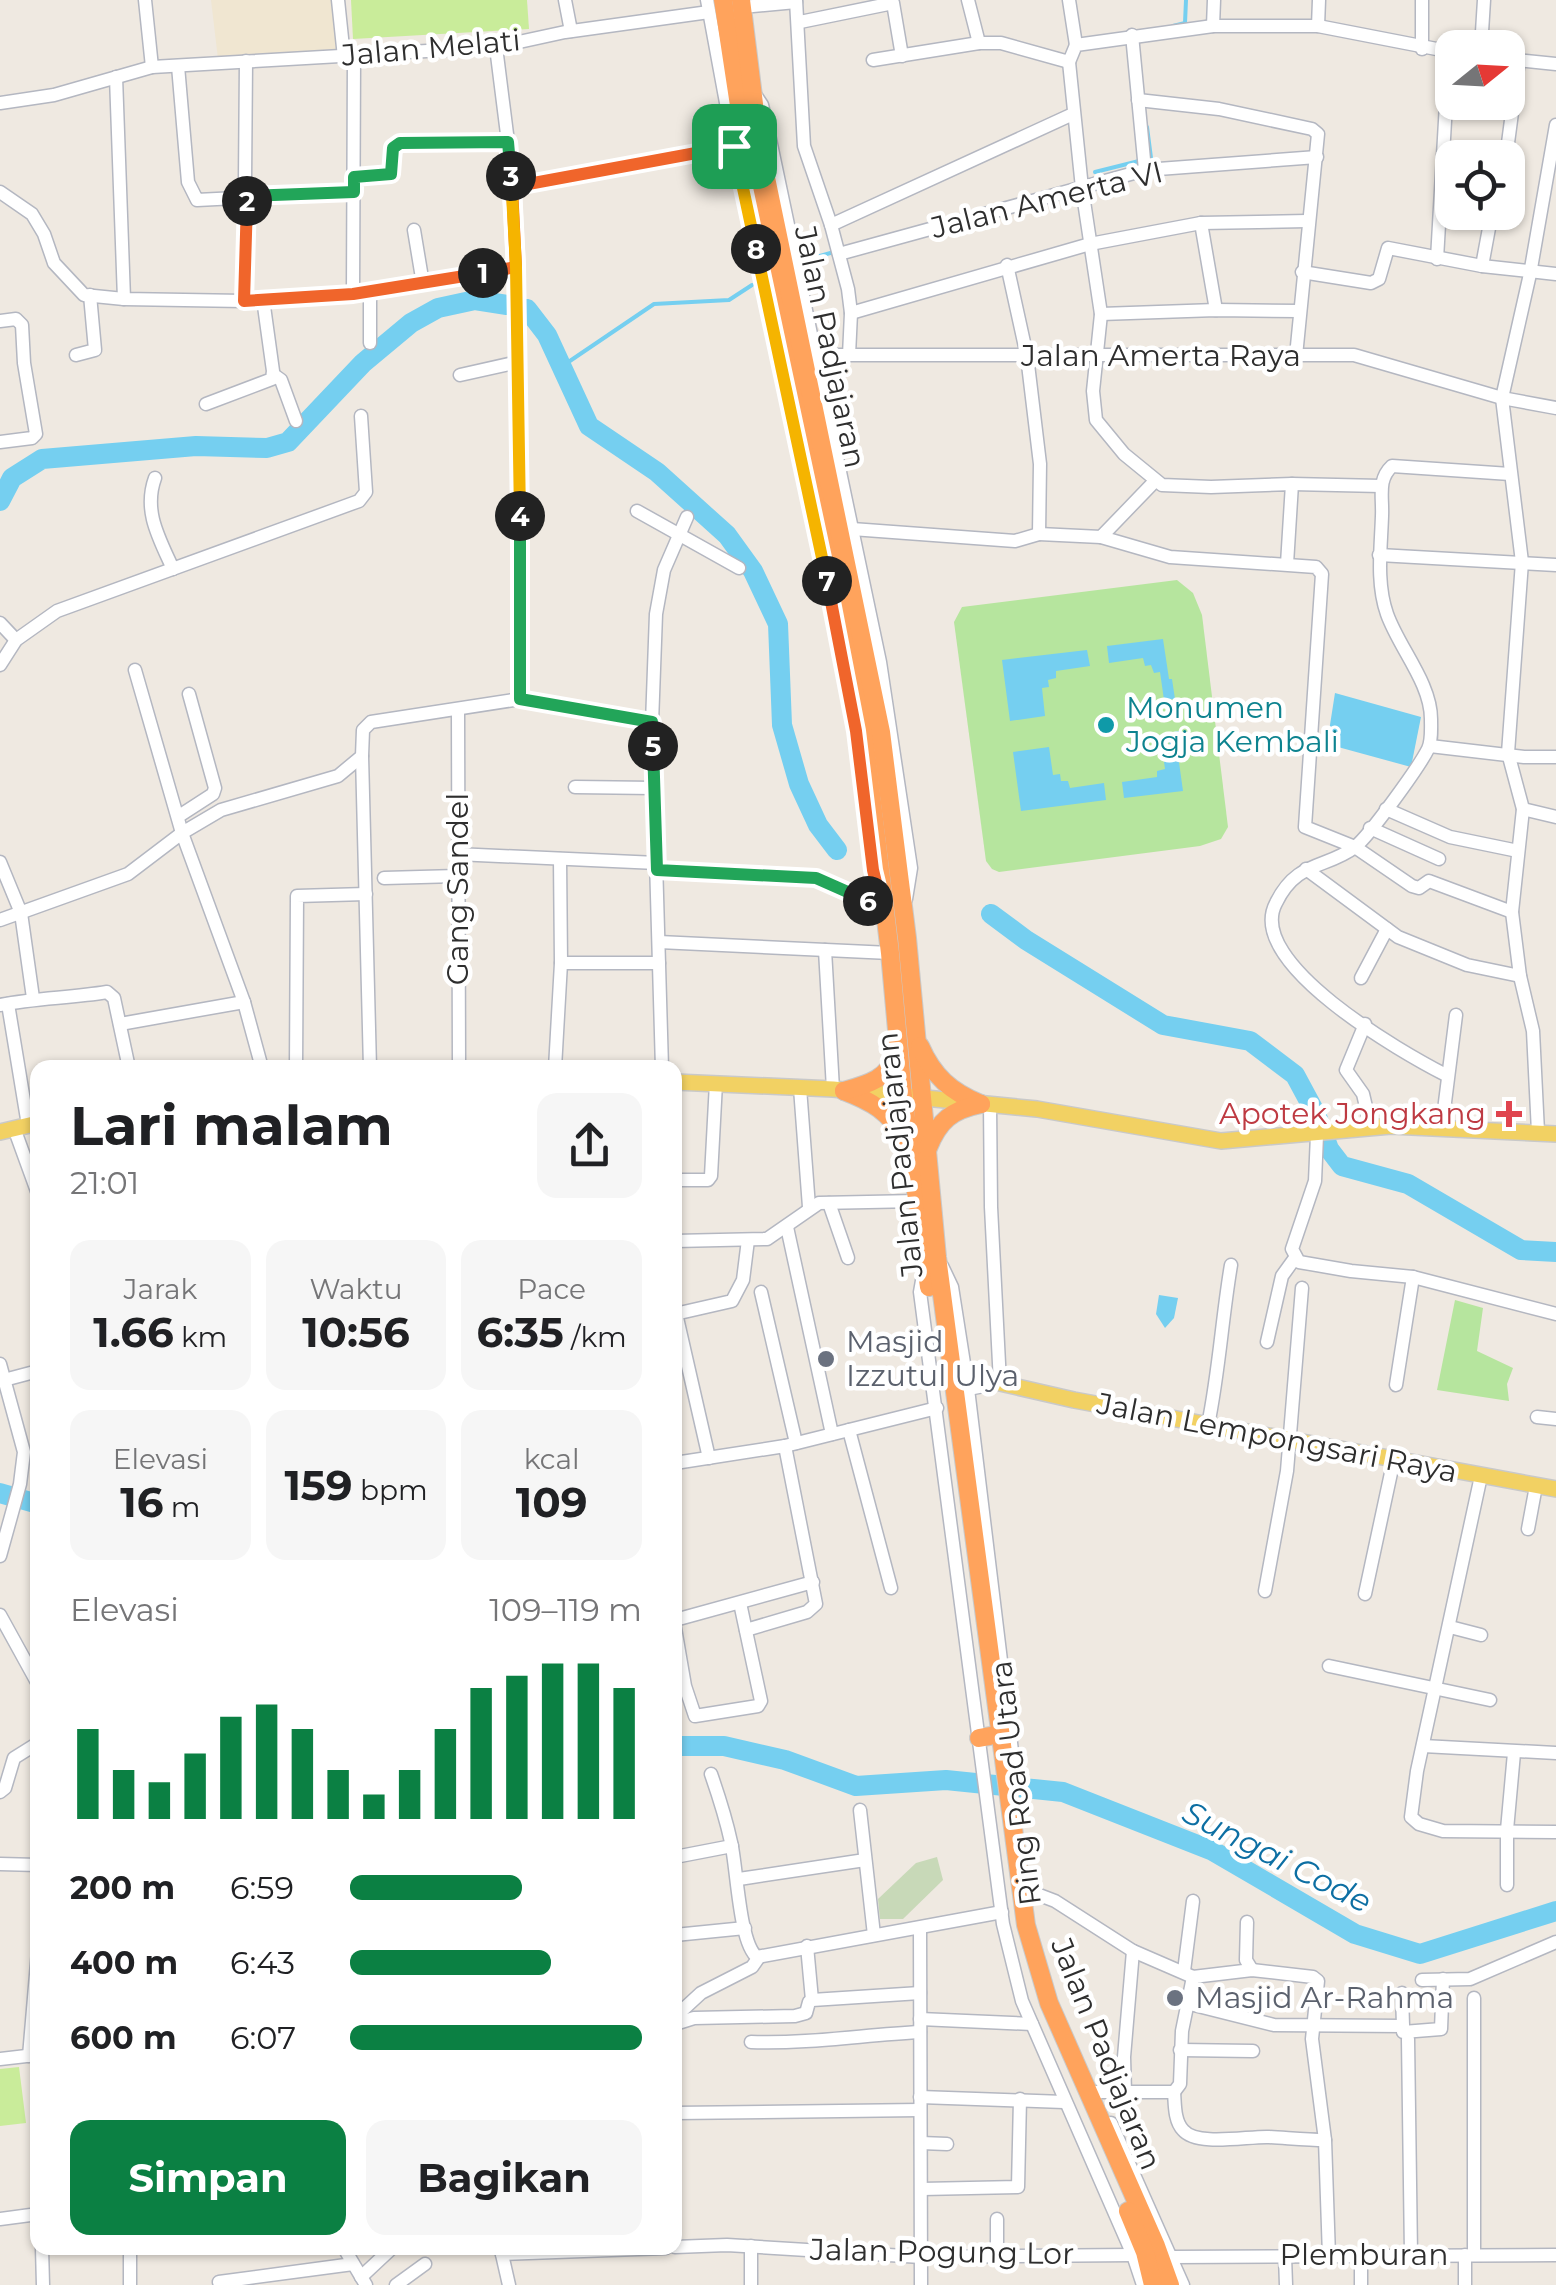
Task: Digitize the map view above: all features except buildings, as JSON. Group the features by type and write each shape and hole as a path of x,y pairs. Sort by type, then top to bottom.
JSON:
{"highway":[{"name":"Jalan Padjajaran","path":"713,4 740,146 858,685 889,905 915,1036 912,1097"},
{"name":"Jalan Padjajaran","path":"742,4 766,180 870,664 899,1050 912,1097 992,1746 1025,1889 1035,1962 1048,2003 1128,2171 1170,2285"},
{"path":"915,1036 938,1077 961,1096 986,1104"},
{"path":"838,1090 878,1080 888,1071 899,1050"},
{"path":"838,1090 870,1101 884,1111 919,1153 944,1119 960,1108 986,1104"},
{"name":"Jalan Padjajaran","path":"919,1153 917,1201 931,1258"},
{"name":"Jalan Padjajaran","path":"1003,1798 1018,1923 1029,1971 1145,2252 1154,2285"}],"main road":[{"path":"682,1082 838,1090 986,1104 1074,1114 1221,1141 1442,1126 1556,1134"},
{"name":"Jalan Lempongsari Raya","path":"1000,1383 1208,1425 1556,1487"}],"street":[{"path":"146,0 152,67"},
{"path":"338,0 349,57 353,294"},
{"path":"565,0 571,31"},
{"path":"968,0 979,43"},
{"path":"1070,0 1076,45 1069,62 1073,114 1101,314 1095,357 1096,420 1124,454 1162,485 1381,486"},
{"path":"1213,26 1214,0"},
{"path":"1318,26 1319,0"},
{"path":"1422,0 1422,49"},
{"path":"1482,30 1484,0"},
{"path":"742,4 796,1 804,146 832,226 852,313 850,355"},
{"path":"800,22 893,3 902,56"},
{"name":"Jalan Melati","path":"0,103 54,95 152,67 496,47 713,4"},
{"path":"1076,45 1213,26 1318,26 1435,50"},
{"path":"1132,35 1145,170"},
{"path":"873,60 979,43 1001,44 1069,62"},
{"path":"496,47 508,142 516,267 520,699"},
{"path":"1525,60 1556,64"},
{"path":"244,301 246,61"},
{"path":"178,66 188,182 194,197 204,202 354,184 391,174 393,148 400,143 508,142"},
{"path":"116,77 124,300"},
{"path":"456,854 816,878 872,903 889,905 908,894 910,868 880,662 767,125 762,105 752,92"},
{"path":"1138,100 1218,109 1312,129 1318,134 1296,356"},
{"path":"832,226 1073,114"},
{"path":"1436,259 1446,120"},
{"path":"1538,1132 1534,1031 1520,976 1512,912 1523,810 1508,753 1522,562 1502,398 1530,274 1555,132"},
{"path":"512,187 740,146"},
{"name":"Jalan Amerta VI","path":"839,254 1145,170 1317,157"},
{"path":"0,192 32,214 54,264 76,289 124,300 244,301 353,294 516,267"},
{"path":"852,313 1090,244 1201,223 1307,221"},
{"path":"1201,223 1216,310"},
{"path":"414,230 422,284"},
{"path":"1482,266 1489,230"},
{"path":"1302,272 1372,283 1378,279 1388,248 1530,274 1556,274"},
{"path":"1007,265 1026,356 1040,464 1039,534"},
{"path":"370,292 370,343"},
{"path":"76,355 95,350 90,295"},
{"path":"263,299 274,375 280,380 296,420"},
{"path":"1101,314 1299,311"},
{"path":"0,322 16,318 22,325 36,434 32,438 0,442"},
{"name":"Jalan Amerta Raya","path":"814,355 1354,354 1502,398 1556,408"},
{"path":"460,374 518,362"},
{"path":"206,404 266,382 274,375"},
{"path":"0,665 16,640 57,611 359,501 366,492 361,416"},
{"path":"1446,1075 1334,1004 1295,971 1275,942 1274,905 1306,869 1355,847 1430,746 1432,713 1386,611 1379,555 1381,486 1392,466 1510,474"},
{"path":"155,478 151,517 173,569"},
{"path":"1102,537 1155,481"},
{"path":"1287,564 1292,484"},
{"path":"637,511 738,568"},
{"path":"662,1060 652,722 656,614 664,570 687,518"},
{"path":"852,529 1013,541 1039,534 1102,537 1170,557 1316,567 1322,574 1303,822 1308,830 1355,847 1412,886 1419,888 1428,881 1512,912"},
{"path":"1379,555 1556,565"},
{"path":"0,623 16,640"},
{"path":"136,670 182,833 244,1002 260,1060"},
{"path":"178,816 215,788 188,694"},
{"path":"370,1060 362,756 363,730 368,724 520,699 652,722"},
{"name":"Gang Sandel","path":"458,710 460,1060"},
{"path":"1430,746 1556,757"},
{"path":"0,920 128,874 220,810 338,776 362,756"},
{"path":"575,788 654,788"},
{"path":"1386,808 1450,837 1518,851"},
{"path":"1523,810 1556,817"},
{"path":"1370,828 1439,860"},
{"path":"555,1060 561,963 560,858"},
{"path":"0,862 21,913 33,998"},
{"path":"1306,869 1409,942 1468,965 1520,976"},
{"path":"384,878 456,876"},
{"path":"296,1060 297,896 366,894"},
{"path":"1361,978 1387,929"},
{"path":"659,942 890,953"},
{"path":"825,950 838,1090"},
{"path":"561,963 659,964"},
{"path":"30,1164 20,1127 4,1004 107,992 114,998 127,1060"},
{"path":"120,1024 244,1002"},
{"path":"1442,1126 1456,1014"},
{"path":"1365,1024 1346,1070 1364,1094 1371,1128"},
{"path":"682,1180 708,1180 710,1176 716,1083"},
{"path":"800,1088 809,1207"},
{"path":"968,1390 1000,1383 986,1104"},
{"path":"1321,1134 1314,1180 1292,1249 1299,1262 1413,1276 1556,1314"},
{"path":"682,1241 768,1238 787,1228 809,1207 829,1202 917,1201"},
{"path":"829,1202 848,1258"},
{"path":"787,1228 832,1434"},
{"path":"682,1311 732,1301 743,1280 748,1240"},
{"name":"Ring Road Utara","path":"931,1258 952,1287 968,1390 992,1746"},
{"name":"Ring Road Utara","path":"931,1258 920,1292 992,1746"},
{"path":"1267,1342 1282,1276 1295,1258"},
{"path":"1208,1425 1232,1265"},
{"path":"1396,1385 1413,1276"},
{"path":"1265,1591 1287,1471 1302,1288"},
{"path":"746,1630 814,1608 813,1582 761,1292"},
{"path":"682,1342 709,1458"},
{"path":"0,1364 24,1447 20,1484 0,1556"},
{"path":"4,1380 30,1374"},
{"path":"682,1463 789,1447 938,1408"},
{"path":"1537,1416 1556,1420"},
{"path":"849,1430 891,1588"},
{"path":"1365,1594 1394,1459"},
{"path":"1481,1476 1422,1746 1411,1817 1443,1832 1556,1832"},
{"path":"1528,1529 1536,1486"},
{"path":"682,1618 813,1582"},
{"path":"682,1669 693,1712 698,1717 760,1704 740,1603"},
{"path":"0,1615 30,1668"},
{"path":"1450,1627 1481,1635"},
{"path":"1329,1666 1490,1700"},
{"path":"1422,1746 1556,1753"},
{"path":"0,1792 5,1788 14,1758 30,1748"},
{"path":"1506,1885 1506,1830 1514,1752"},
{"path":"712,1774 732,1846 744,1928 756,1961"},
{"name":"Ring Road Utara","path":"1003,1798 1002,1912 1014,1974 1064,2102 1134,2255 1143,2285"},
{"path":"860,1810 874,1935"},
{"path":"682,1856 732,1846"},
{"path":"738,1879 865,1860"},
{"path":"0,1864 30,1865"},
{"path":"1025,1889 1088,1920 1133,1952 1188,1974 1252,1970 1313,1977 1318,1981 1312,2028 1315,2084 1325,2140 1329,2256"},
{"name":"Ring Road Utara","path":"1025,1889 1054,1999 1128,2171 1183,2285"},
{"path":"1193,1900 1180,2084 1174,2092 1183,2132 1211,2140 1325,2140"},
{"path":"682,2013 701,1993 756,1961 807,1946 1002,1912"},
{"path":"1247,1922 1246,1960 1252,1970"},
{"path":"682,1934 744,1928"},
{"path":"920,1928 920,2285"},
{"path":"1422,1980 1470,1979 1556,1942"},
{"path":"807,1946 812,2000"},
{"path":"1125,2093 1124,2057 1133,1952"},
{"path":"1406,2033 1403,2032 1440,2029 1443,1979"},
{"path":"682,2020 805,2014 812,2000 920,1993"},
{"path":"1402,1994 1412,2255"},
{"path":"1465,2285 1469,2255 1474,1998"},
{"path":"1186,2003 1274,2026 1406,2033"},
{"path":"751,2042 802,2044 920,2026 1032,2024"},
{"path":"1180,2050 1253,2051"},
{"path":"0,2059 30,2055"},
{"path":"1096,2092 1174,2092"},
{"path":"922,2189 1018,2187 1020,2099"},
{"path":"682,2113 1020,2099 1064,2102"},
{"path":"921,2143 948,2144"},
{"path":"0,2219 30,2215"},
{"path":"997,2220 997,2256"},
{"path":"751,2246 751,2285"},
{"name":"Jalan Pogung Lor","path":"682,2247 751,2246 921,2256 1134,2255"},
{"path":"42,2255 42,2285"},
{"path":"130,2255 130,2285"},
{"path":"218,2282 360,2275 384,2255"},
{"path":"502,2255 509,2285"},
{"name":"Plemburan","path":"1172,2257 1556,2255"},
{"path":"1286,2256 1286,2285"},
{"path":"1361,2256 1362,2285"},
{"path":"396,2285 425,2264"}],"shaded area":[{"path":"211,0 333,0 338,52 218,59"}],"green space":[{"path":"351,0 527,0 529,29 353,39"},
{"path":"1177,580 1193,593 1202,615 1228,827 1221,839 1200,846 999,872 992,869 986,861 954,622 962,607"},
{"path":"1455,1300 1483,1308 1477,1351 1513,1368 1507,1384 1509,1401 1437,1390"},
{"path":"937,1857 943,1880 903,1919 880,1919 878,1899 916,1863"},
{"path":"19,2067 26,2123 0,2126 0,2069"}],"water":[{"path":"1163,639 1175,699 1164,700 1160,672 1154,673 1151,665 1145,666 1143,658 1109,663 1107,646"},
{"path":"1087,650 1090,666 1056,671 1056,678 1048,680 1049,687 1042,688 1045,716 1010,721 1002,660"},
{"path":"1335,693 1421,717 1411,767 1327,744"},
{"path":"1179,731 1181,747 1177,748 1183,791 1124,798 1122,782 1157,777 1157,771 1165,769 1164,762 1172,761 1168,733"},
{"path":"1049,747 1053,775 1060,774 1061,781 1068,781 1070,788 1104,783 1106,800 1021,811 1013,752"},
{"path":"1159,1295 1178,1298 1174,1318 1165,1328 1156,1314"}],"waterway":[{"path":"1173,26 1185,23 1186,0"},
{"path":"1095,172 1151,158 1147,127"},
{"path":"809,259 834,252"},
{"path":"561,367 654,304 729,300 752,285"},
{"path":"0,501 12,478 42,459 196,446 267,448 288,442 363,363 411,323 438,308 475,300 507,305"},
{"path":"527,309 547,335 589,426 657,472 727,535 753,571 778,624 782,725 799,784 818,825 837,850"},
{"path":"991,914 1163,1025 1250,1041 1295,1075 1329,1149 1342,1166 1408,1184 1521,1250 1556,1252"},
{"name":"Sungai Code","path":"0,1493 30,1502"},
{"name":"Sungai Code","path":"682,1746 724,1746 785,1760 856,1786 946,1780 1063,1792 1213,1851 1355,1934 1420,1954 1556,1911"}],"place":[{"name":"Monumen Jogja Kembali","path":"1106,725"},
{"name":"Apotek Jongkang","path":"1509,1114"},
{"name":"Masjid Izzutul Ulya","path":"826,1359"},
{"name":"Masjid Ar-Rahma","path":"1175,1998"}],"route":[{"path":"734,146 512,187 516,267 370,292 244,301 247,196 354,192 354,177 391,174 393,148 400,143 508,142 512,187 516,267 518,310 520,699 652,722 657,870 816,878 872,903 881,903 873,870 846,668 734,146"}]}
